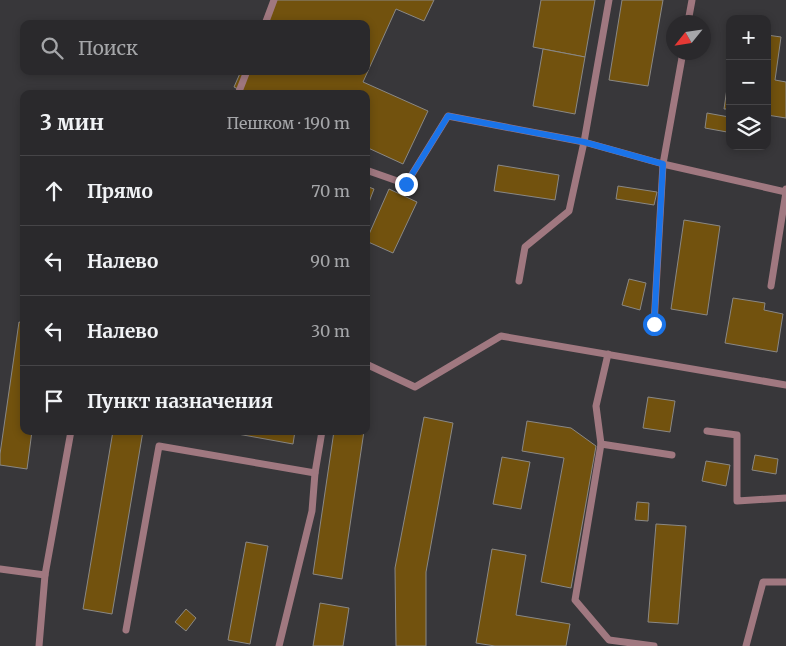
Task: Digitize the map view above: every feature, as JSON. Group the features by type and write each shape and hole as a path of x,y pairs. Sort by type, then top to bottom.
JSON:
{"lane":[{"path":"266,20 274,0"},
{"path":"519,281 525,248 569,211 584,142 608,0"},
{"path":"689,15 692,0"},
{"path":"654,324 663,164 682,60"},
{"path":"240,90 245,75"},
{"path":"370,171 406,184 448,116 584,142 663,164 786,191 771,286"},
{"path":"370,366 415,387 501,336 786,385"},
{"path":"608,354 596,406 601,444 575,600 609,640 654,646"},
{"path":"707,431 737,435 736,501 786,498"},
{"path":"39,646 45,575 70,435"},
{"path":"279,646 312,511 314,473 321,435"},
{"path":"601,444 672,455"},
{"path":"126,630 159,446 314,473"},
{"path":"0,569 45,575"},
{"path":"746,646 763,582 786,582"}],"building":[{"path":"273,0 434,0 424,21 396,9 370,67 370,20 264,20"},
{"path":"541,0 595,0 585,57 533,47"},
{"path":"622,0 663,0 648,86 609,80"},
{"path":"771,36 781,37 775,80 786,82 786,118 771,116"},
{"path":"543,49 585,57 575,114 533,106"},
{"path":"239,75 366,75 363,82 428,111 403,164 370,149 370,90 240,90 234,87"},
{"path":"707,113 726,116 726,132 705,128"},
{"path":"498,165 559,175 555,200 494,191"},
{"path":"618,186 657,192 654,205 616,199"},
{"path":"370,188 374,189 370,200"},
{"path":"389,189 417,202 393,253 370,243 370,232"},
{"path":"684,220 720,226 707,315 671,309"},
{"path":"629,279 646,283 640,310 622,305"},
{"path":"733,298 765,303 764,310 783,314 777,352 725,343"},
{"path":"19,322 20,435 31,435 27,469 0,465"},
{"path":"648,397 675,401 670,432 643,428"},
{"path":"424,417 453,423 426,572 426,646 396,646 395,568"},
{"path":"527,421 571,428 596,446 571,588 541,582 564,458 522,451"},
{"path":"112,435 142,435 112,614 83,609"},
{"path":"243,435 294,435 293,444"},
{"path":"333,435 363,435 342,579 313,574"},
{"path":"755,455 778,459 776,474 752,470"},
{"path":"502,457 530,462 521,509 493,504"},
{"path":"706,461 730,465 726,486 702,481"},
{"path":"637,502 649,503 648,521 635,520"},
{"path":"656,524 686,526 678,624 648,622"},
{"path":"246,542 268,546 250,644 228,640"},
{"path":"492,549 526,555 516,615 570,624 566,646 495,646 476,643"},
{"path":"320,603 349,608 343,646 313,646"},
{"path":"186,609 196,618 186,631 175,622"}],"route":[{"path":"406,184 448,116 584,142 663,164 654,324"}]}
